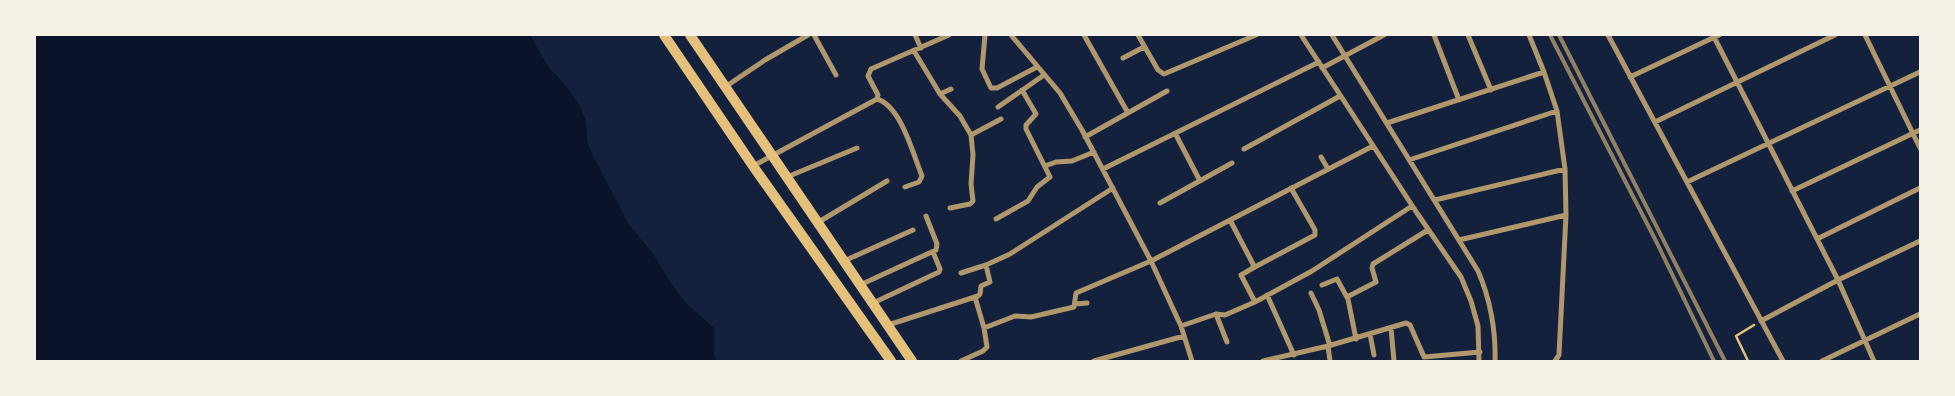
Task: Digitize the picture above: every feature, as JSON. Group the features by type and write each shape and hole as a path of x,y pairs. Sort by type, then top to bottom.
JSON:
{"highway":[{"path":"664,35 753,166 891,361"},
{"path":"690,35 912,361"}],"street":[{"path":"725,87 765,60 808,35"},
{"path":"814,35 836,75"},
{"path":"915,35 921,48"},
{"path":"878,99 878,95 868,76 869,71 949,35"},
{"path":"985,35 982,69 991,88 997,88 1037,67"},
{"path":"1011,35 1060,94 1094,152 1151,261 1181,326 1192,361"},
{"path":"1084,35 1128,113"},
{"path":"1138,35 1160,73 1168,73 1256,35"},
{"path":"1301,35 1372,146 1461,277 1472,301 1478,326 1479,361"},
{"path":"1332,35 1478,271 1486,289 1495,361"},
{"path":"1322,68 1384,35"},
{"path":"1434,35 1459,100"},
{"path":"1468,35 1491,90"},
{"path":"1529,35 1557,111 1565,169 1566,215 1559,355 1555,361"},
{"path":"1608,35 1783,361"},
{"path":"1654,122 1835,35"},
{"path":"1865,35 1920,148"},
{"path":"1630,77 1716,36 1737,82 1838,280 1874,361"},
{"path":"1123,58 1144,47"},
{"path":"914,51 940,94 960,116 971,135 973,155 970,176 972,202 950,208"},
{"path":"1103,169 1319,62"},
{"path":"1387,123 1544,72"},
{"path":"1687,182 1920,72"},
{"path":"998,107 1044,75"},
{"path":"940,94 951,89"},
{"path":"996,219 1028,201 1037,188 1050,175 1026,129 1026,125 1036,114 1022,90"},
{"path":"1085,137 1167,91"},
{"path":"1244,149 1340,96"},
{"path":"753,166 878,99"},
{"path":"878,99 888,104 904,129 922,176 921,181 905,187"},
{"path":"1410,160 1557,111"},
{"path":"971,135 1001,119"},
{"path":"1792,191 1920,130"},
{"path":"1175,133 1200,181"},
{"path":"1075,304 1076,293 1151,261 1372,146"},
{"path":"786,177 857,148"},
{"path":"1045,166 1056,162 1072,161 1094,152"},
{"path":"1321,157 1328,169"},
{"path":"1160,203 1232,163"},
{"path":"1435,200 1565,169"},
{"path":"817,223 887,181"},
{"path":"960,273 986,265 1010,254 1113,188"},
{"path":"1254,302 1241,276 1315,235 1315,230 1292,188"},
{"path":"1817,239 1920,188"},
{"path":"1181,326 1216,314 1225,315 1254,302 1312,271 1412,206"},
{"path":"1460,240 1566,215"},
{"path":"860,285 934,252 938,244 926,216"},
{"path":"1230,220 1253,262 1253,268"},
{"path":"844,261 913,230"},
{"path":"1347,297 1376,282 1372,268 1373,264 1428,230"},
{"path":"1762,321 1838,280 1920,241"},
{"path":"873,303 939,272 934,252"},
{"path":"888,326 980,295 981,286 990,282 986,265"},
{"path":"1322,285 1337,278 1347,297 1356,339"},
{"path":"1311,293 1323,319 1330,361"},
{"path":"1267,295 1294,354"},
{"path":"961,361 985,349 987,344 975,297"},
{"path":"984,328 1015,316 1031,317 1074,307 1075,304 1087,303"},
{"path":"1216,314 1227,342"},
{"path":"1822,361 1920,314"},
{"path":"1263,361 1356,339 1404,323 1409,324 1424,357 1480,352"},
{"path":"1391,328 1394,361"},
{"path":"1370,334 1374,355"},
{"path":"1094,361 1184,336"}],"path":[{"path":"1748,361 1736,336 1762,321"}],"water":[{"path":"35,35 530,35 548,66 566,86 580,106 586,122 587,141 592,154 628,223 654,255 672,285 687,304 714,328 714,355 716,361 35,361"}],"railway":[{"path":"1550,35 1657,243 1714,361"},
{"path":"1559,35 1725,361"}]}
